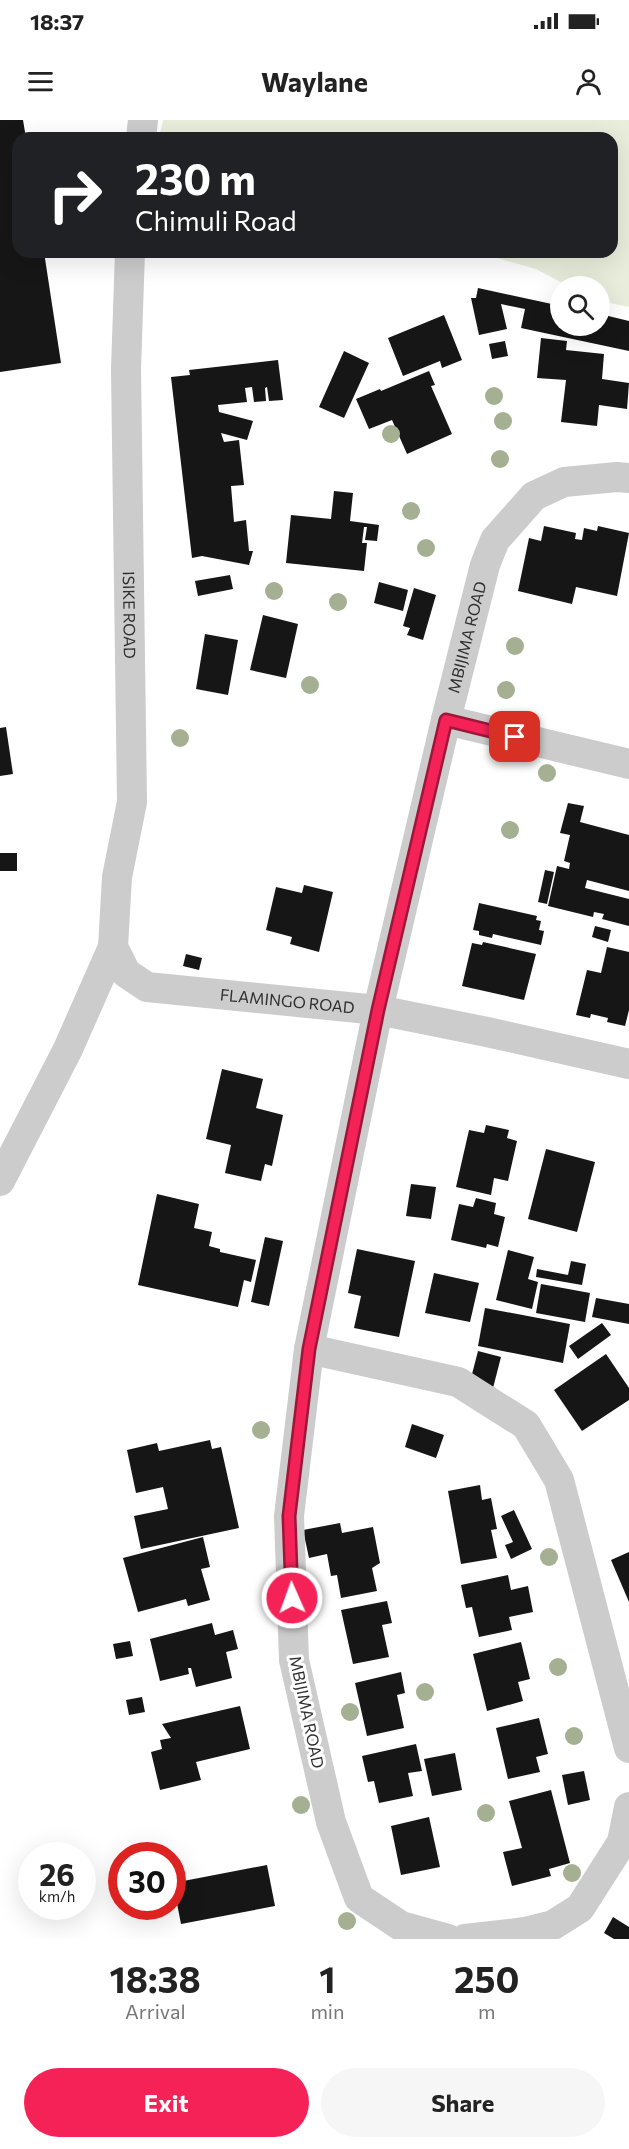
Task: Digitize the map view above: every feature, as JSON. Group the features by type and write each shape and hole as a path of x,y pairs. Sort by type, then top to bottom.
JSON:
{"street":[{"name":"ISIKE ROAD","path":"120,960 117,877 132,802 126,369 130,258"},
{"name":"MBIJIMA ROAD","path":"448,1939 401,1926 359,1898 331,1822 294,1660 289,1516 309,1349 378,1010 485,565 495,540 534,496 564,482 629,478"},
{"path":"446,720 629,764"},
{"name":"FLAMINGO ROAD","path":"120,960 147,987 378,1010 629,1064"},
{"path":"0,1181 68,1049 120,960"},
{"path":"309,1349 458,1382 526,1425 560,1480 629,1748"},
{"path":"465,1939 525,1932 553,1924 580,1908 626,1845 629,1807"}],"green space":[{"path":"163,120 629,120 629,307 610,303 610,276 550,276 536,269 497,258 618,258 618,132 160,132"}],"building":[{"path":"0,120 23,120 25,132 12,132 12,258 45,258 61,363 0,372"},
{"path":"478,288 550,304 550,334 521,328 525,309 501,304 507,329 479,335 471,298 476,298"},
{"path":"444,315 462,360 442,368 440,361 403,376 388,338"},
{"path":"610,316 629,321 629,351 559,336 610,336"},
{"path":"541,338 567,341 566,350 604,354 602,379 629,383 627,409 599,405 597,426 561,422 566,380 537,378"},
{"path":"505,341 508,356 492,359 489,344"},
{"path":"344,351 369,363 344,418 319,407"},
{"path":"278,360 283,400 269,401 267,387 265,388 266,401 254,402 252,387 245,388 247,402 218,405 219,412 253,421 247,440 221,433 224,442 239,440 244,485 231,486 234,522 246,520 249,551 253,551 249,565 202,556 192,558 171,377 190,375 189,370"},
{"path":"429,371 435,385 431,386 452,434 407,454 392,420 369,429 356,399"},
{"path":"334,491 353,493 350,521 379,525 377,541 365,540 367,527 364,527 362,543 367,543 364,571 286,563 291,515 331,519"},
{"path":"544,526 576,533 575,539 582,540 584,528 597,531 598,526 629,533 617,596 576,587 572,604 518,591 529,538 541,541"},
{"path":"230,575 233,589 198,596 195,581"},
{"path":"379,582 408,590 403,611 374,603"},
{"path":"414,588 436,595 423,640 407,635 410,628 403,626"},
{"path":"263,615 298,624 286,678 250,670"},
{"path":"205,634 238,640 228,695 196,689"},
{"path":"6,727 13,774 0,776 0,728"},
{"path":"568,803 584,806 580,822 629,835 629,891 587,880 585,888 629,899 629,926 602,919 604,914 594,912 593,917 548,906 557,866 569,869 570,863 564,861 570,835 560,833"},
{"path":"0,853 17,853 17,871 0,871"},
{"path":"545,870 554,872 547,904 538,902"},
{"path":"304,885 333,892 319,952 290,944 292,937 266,930 276,887 302,893"},
{"path":"479,903 537,916 536,920 541,921 539,930 544,931 541,945 493,934 492,938 479,935 479,931 473,930"},
{"path":"595,926 611,930 608,942 592,937"},
{"path":"483,942 536,954 524,1000 462,986 472,943 482,945"},
{"path":"607,947 629,952 629,1010 625,1026 607,1022 608,1018 591,1014 590,1018 576,1015 587,970 601,973"},
{"path":"186,954 202,958 199,970 183,966"},
{"path":"222,1069 263,1079 256,1108 283,1115 272,1166 265,1164 261,1181 225,1173 231,1145 206,1139"},
{"path":"486,1125 509,1130 507,1138 517,1141 508,1181 494,1178 491,1195 456,1187 469,1130 484,1133"},
{"path":"546,1149 595,1162 577,1232 528,1219"},
{"path":"411,1184 436,1187 431,1219 406,1216"},
{"path":"157,1194 199,1204 194,1228 212,1232 209,1246 220,1249 220,1252 256,1260 251,1282 244,1280 238,1307 138,1285"},
{"path":"476,1198 496,1203 494,1214 505,1217 498,1247 487,1244 486,1248 451,1240 459,1204 473,1207"},
{"path":"265,1237 283,1241 269,1306 251,1302"},
{"path":"357,1249 415,1261 399,1337 354,1328 361,1296 348,1293"},
{"path":"508,1250 534,1257 528,1279 538,1282 532,1309 496,1300"},
{"path":"571,1261 586,1264 582,1285 536,1277 537,1269 568,1275"},
{"path":"434,1273 479,1283 470,1322 425,1313"},
{"path":"541,1284 590,1293 585,1322 536,1313"},
{"path":"596,1298 629,1304 629,1324 592,1317"},
{"path":"485,1308 570,1324 563,1363 478,1346"},
{"path":"602,1323 611,1335 578,1359 569,1346"},
{"path":"478,1351 501,1357 493,1388 470,1382"},
{"path":"606,1354 629,1388 629,1400 582,1431 554,1390"},
{"path":"412,1424 444,1435 436,1458 405,1447"},
{"path":"210,1440 212,1449 221,1447 239,1528 141,1549 134,1516 168,1509 163,1487 136,1493 127,1450 157,1443 159,1451"},
{"path":"480,1485 482,1500 491,1498 497,1529 491,1530 497,1558 461,1564 448,1491"},
{"path":"514,1510 532,1549 511,1559 505,1545 513,1542 501,1516"},
{"path":"340,1523 342,1533 373,1527 380,1563 372,1568 377,1591 341,1598 337,1575 331,1576 327,1554 309,1558 303,1530"},
{"path":"203,1537 210,1567 201,1569 210,1600 188,1606 186,1599 138,1612 123,1558"},
{"path":"629,1552 629,1602 611,1560"},
{"path":"508,1575 511,1590 528,1586 533,1612 509,1617 512,1630 479,1637 472,1607 466,1608 461,1585"},
{"path":"387,1601 392,1623 382,1625 389,1657 353,1664 341,1610"},
{"path":"212,1623 215,1635 233,1630 238,1649 226,1652 232,1678 196,1687 191,1668 188,1668 189,1674 160,1681 150,1639"},
{"path":"130,1641 133,1656 116,1659 113,1644"},
{"path":"521,1642 530,1679 518,1682 523,1701 487,1711 473,1654"},
{"path":"401,1672 405,1693 397,1695 404,1728 367,1736 355,1683"},
{"path":"142,1697 145,1712 129,1715 126,1700"},
{"path":"240,1706 250,1749 196,1762 201,1780 160,1790 151,1752 162,1749 160,1740 171,1738 162,1724"},
{"path":"539,1718 548,1754 536,1757 540,1772 508,1779 496,1728"},
{"path":"416,1744 422,1771 408,1773 413,1796 379,1803 374,1781 368,1782 362,1756"},
{"path":"455,1753 462,1790 432,1796 424,1759"},
{"path":"584,1771 590,1800 568,1805 562,1775"},
{"path":"551,1790 570,1863 549,1869 551,1876 512,1886 503,1852 522,1848 509,1801"},
{"path":"429,1817 440,1867 401,1875 391,1826"},
{"path":"267,1865 275,1906 181,1924 180,1920 186,1920 186,1881"},
{"path":"613,1917 629,1927 629,1939 614,1939 604,1933"}],"route":[{"path":"292,1598 289,1516 309,1349 378,1010 446,720 515,737"}]}
